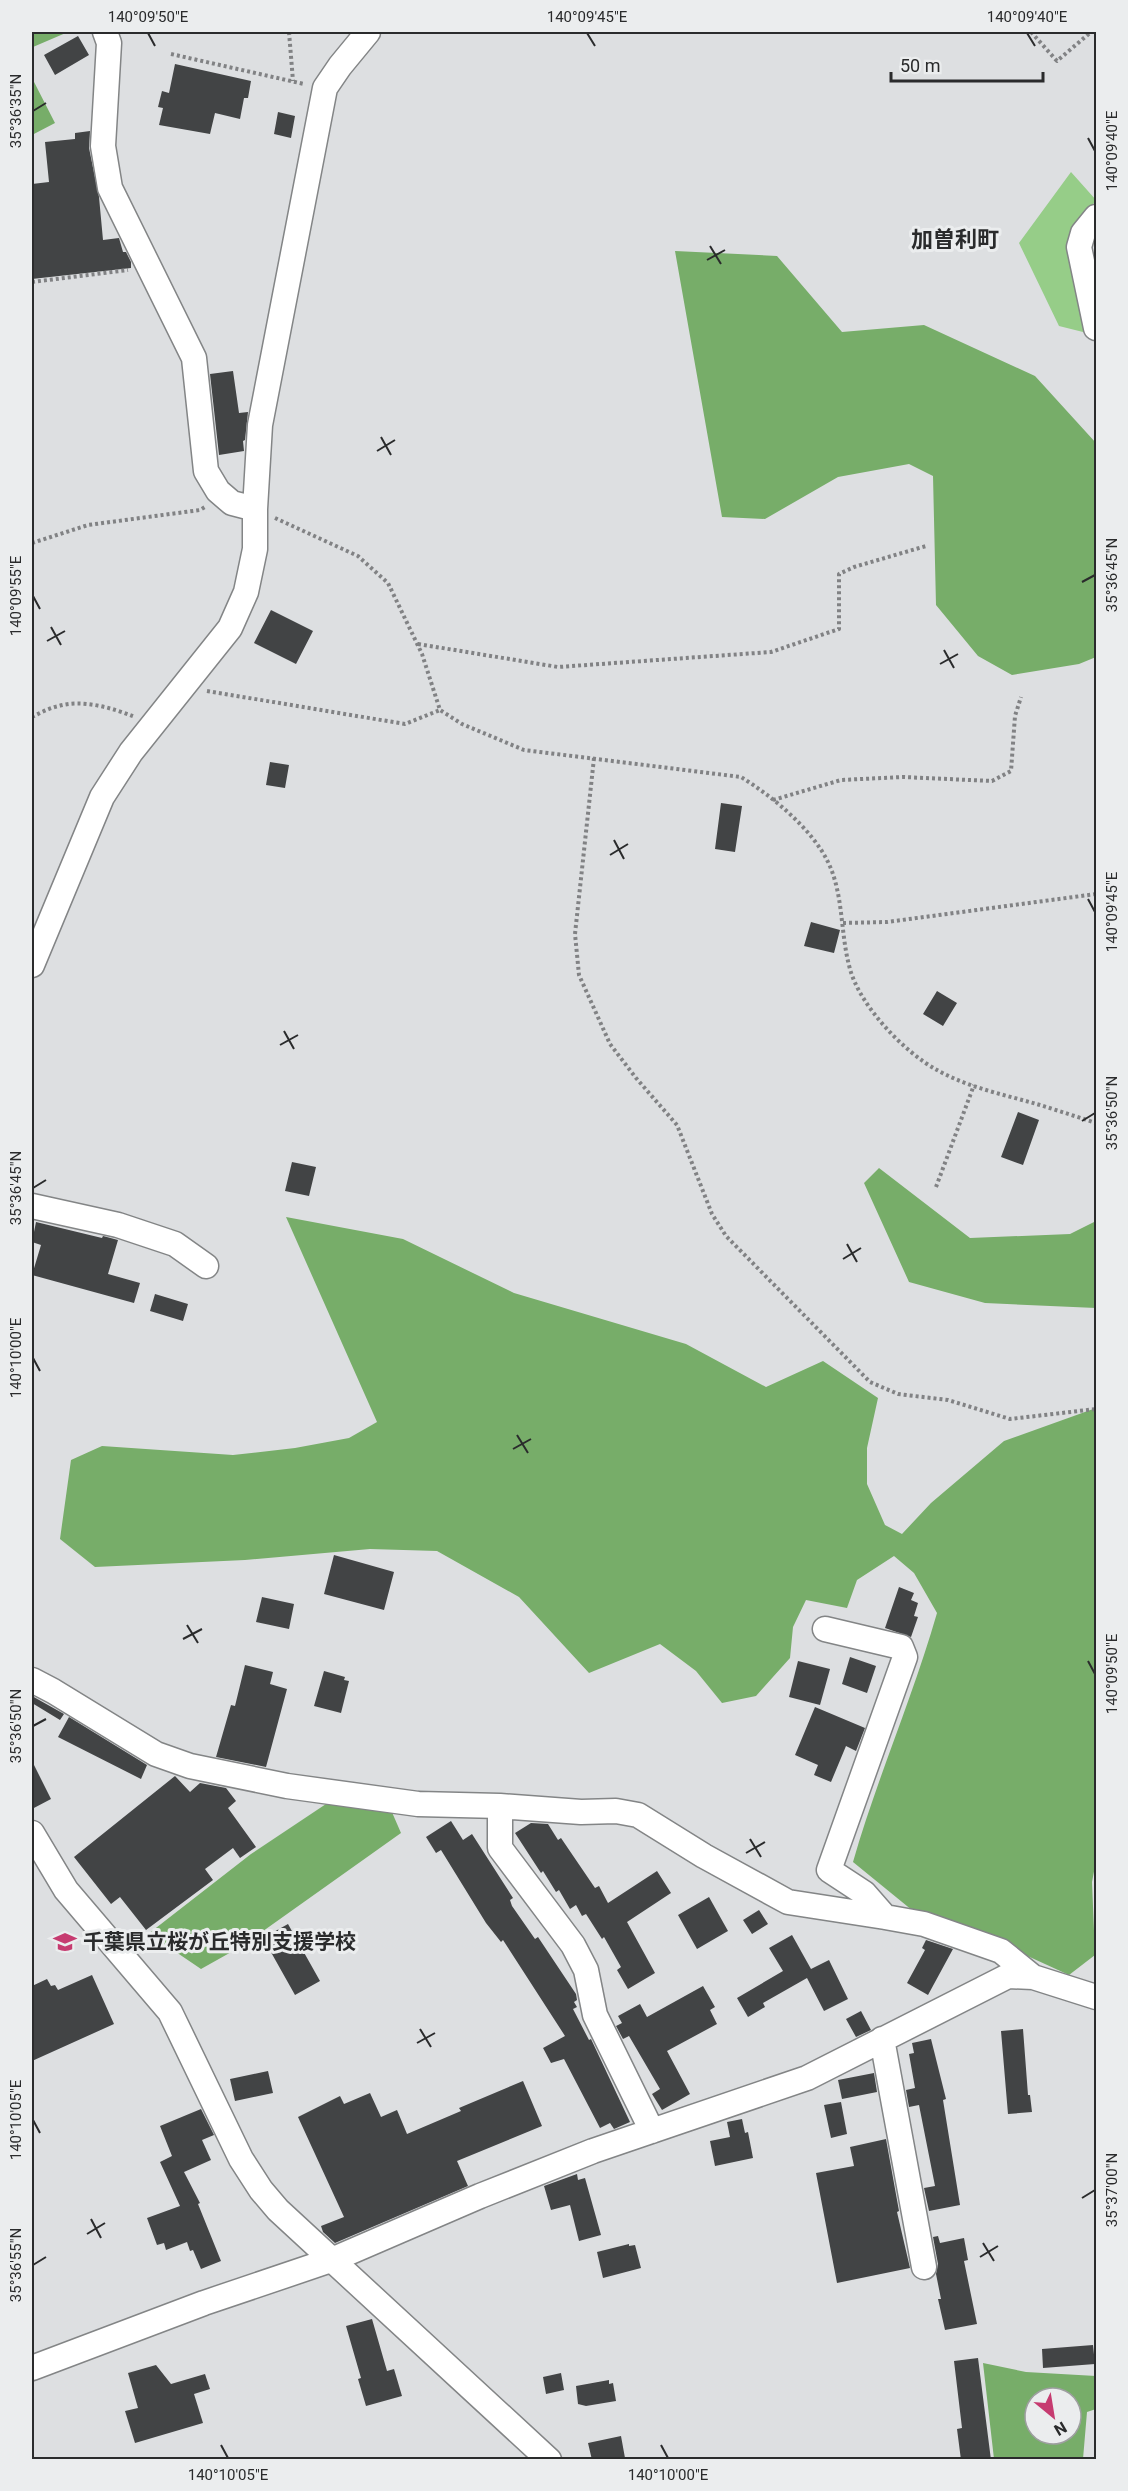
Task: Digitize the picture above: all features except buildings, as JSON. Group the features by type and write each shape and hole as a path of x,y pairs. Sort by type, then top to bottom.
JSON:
{"street":[{"path":"105,32 109,43 103,146 110,188 194,358 206,471 218,491 232,503 255,509"},
{"path":"32,965 102,797 131,752 230,628 246,592 255,549 260,425 326,88 340,66 368,32"},
{"path":"1096,217 1083,233 1079,247 1096,328"},
{"path":"32,1206 118,1225 175,1244 206,1266"},
{"path":"825,1629 901,1647 905,1657 829,1870 864,1893 885,1917"},
{"path":"32,1680 156,1754 190,1766 287,1786 418,1804 500,1806 581,1812 616,1811 638,1815 704,1856 788,1902 924,1924 1001,1951 1033,1977"},
{"path":"500,1806 500,1848 573,1945 586,1970 595,2015 652,2131"},
{"path":"32,1833 66,1890 170,2012 218,2115 241,2159 261,2190 278,2210 334,2259 549,2460"},
{"path":"32,2368 204,2303 334,2259 593,2151 807,2078 1008,1976 1033,1977 1096,1997"},
{"path":"882,2039 924,2267"}],"path":[{"path":"289,32 293,81"},
{"path":"1031,32 1056,61 1091,32"},
{"path":"171,54 326,88"},
{"path":"32,282 149,267"},
{"path":"32,543 88,525 200,510 224,496"},
{"path":"255,509 358,556 388,583 418,644 440,710 462,724 524,750 741,777 760,789 810,834 828,862 843,923 849,969 867,1005 911,1051 937,1070 974,1085 1096,1123"},
{"path":"418,644 558,667 771,652 839,629 839,574 854,567 926,546"},
{"path":"183,687 405,724 440,710"},
{"path":"772,800 841,780 903,777 992,781 1011,771 1015,716 1021,697"},
{"path":"32,717 60,705 87,704 122,712 153,725"},
{"path":"594,758 575,934 579,975 610,1044 676,1125 712,1214 726,1236 870,1382 897,1394 948,1400 1011,1419 1096,1409"},
{"path":"843,923 887,922 1096,894"},
{"path":"936,1187 974,1085"}],"green space":[{"path":"32,32 68,32 33,47 32,50"},
{"path":"32,78 55,123 32,135"},
{"path":"1071,172 1096,200 1072,234 1087,333 1059,326 1019,243"},
{"path":"675,251 777,256 842,332 924,325 1035,376 1096,443 1096,657 1079,664 1012,675 978,656 936,605 933,476 909,464 838,477 765,519 722,517"},
{"path":"879,1168 970,1238 1070,1234 1096,1221 1096,1308 985,1303 909,1282 864,1183"},
{"path":"286,1217 403,1239 514,1293 686,1344 766,1387 823,1361 878,1398 867,1448 867,1484 885,1525 902,1534 931,1503 1004,1441 1096,1408 1096,1861 1092,1882 1095,1955 1069,1975 1010,1948 918,1915 853,1862 937,1613 914,1573 894,1556 857,1580 847,1608 806,1600 793,1627 790,1658 756,1696 722,1703 696,1671 660,1644 589,1673 519,1597 437,1551 370,1549 245,1560 95,1567 60,1539 71,1460 102,1446 233,1455 295,1448 349,1438 377,1422"},
{"path":"381,1787 401,1833 242,1946 201,1969 173,1950 143,1938 251,1854 332,1800"},
{"path":"983,2363 1026,2372 1096,2376 1096,2409 1087,2412 1083,2459 994,2459"}],"place":[{"name":"千葉県立桜が丘特別支援学校","path":"65,1942"}],"district":[{"name":"加曽利町","path":"955,239"}]}
